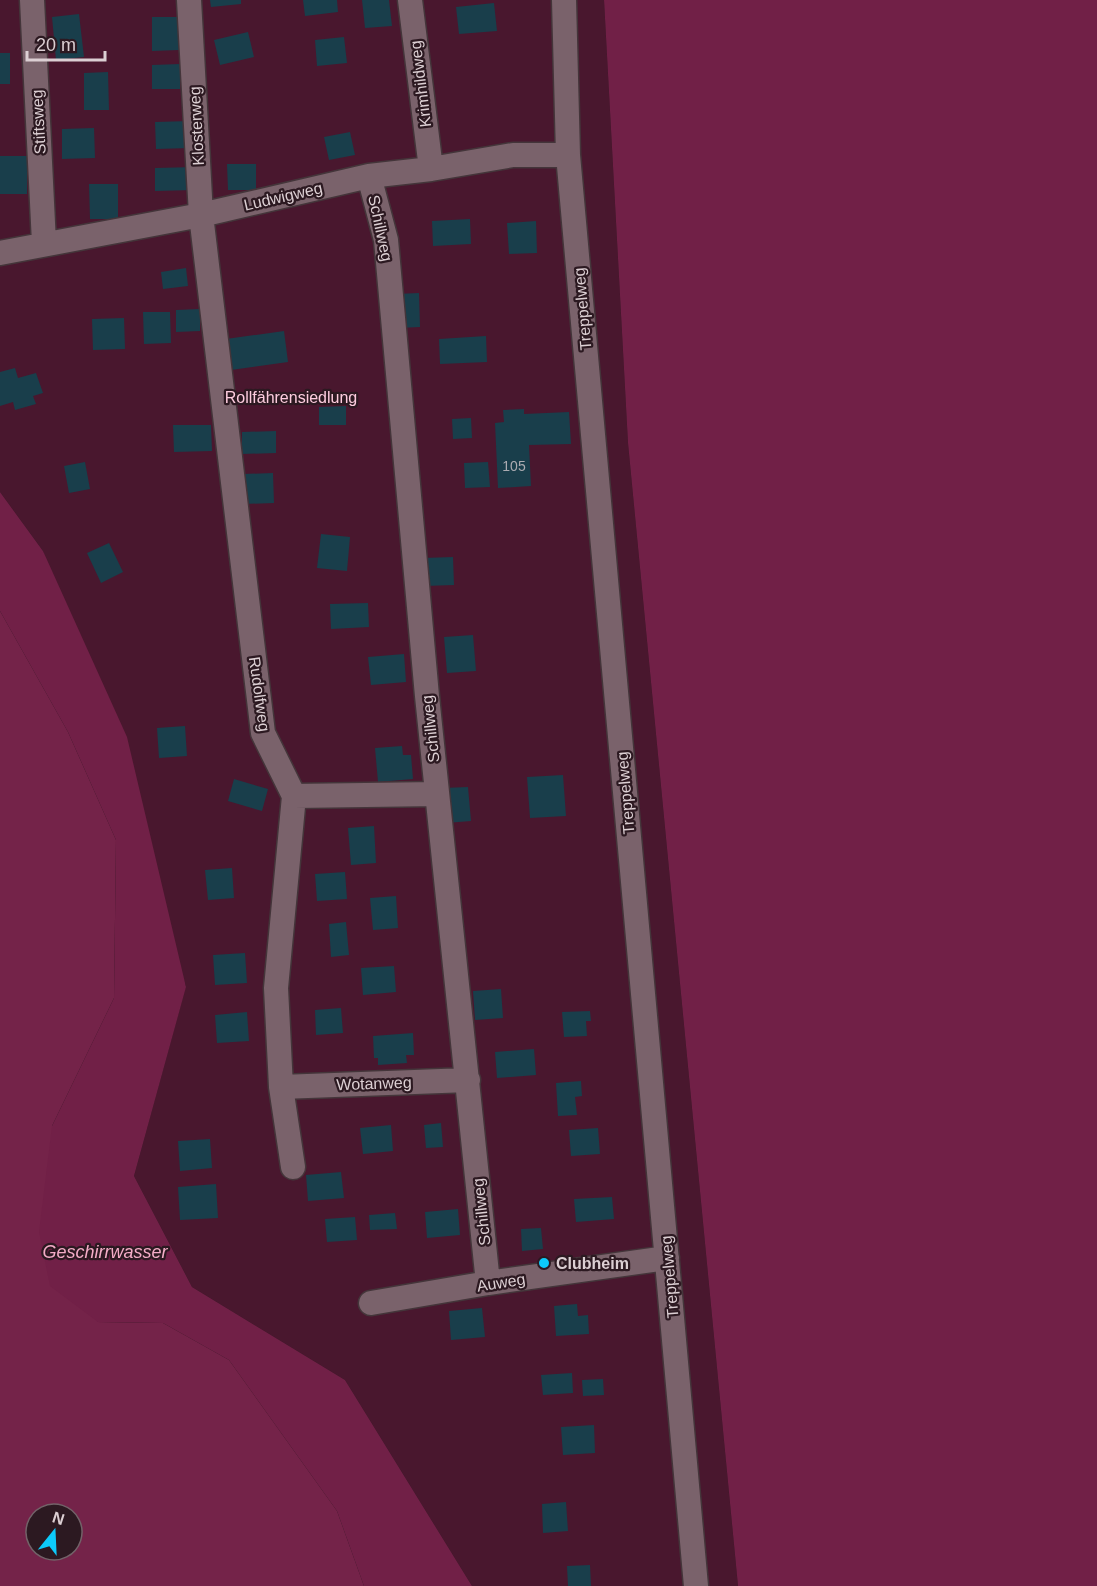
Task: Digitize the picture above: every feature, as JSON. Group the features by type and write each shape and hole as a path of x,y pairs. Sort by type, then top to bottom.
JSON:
{"street":[{"name":"Stiftsweg","path":"32,0 44,243"},
{"name":"Klosterweg","path":"189,0 201,215"},
{"name":"Krimhildweg","path":"410,0 431,169"},
{"name":"Treppelweg","path":"564,0 568,154 696,1586"},
{"name":"Ludwigweg","path":"0,253 201,215 369,176 431,169 513,155 568,154"},
{"name":"Schillweg","path":"369,176 386,240 437,794 489,1283"},
{"name":"Rudolfweg","path":"201,215 263,733 294,796"},
{"path":"293,1167 281,1086 276,988 294,796 437,794"},
{"name":"Wotanweg","path":"281,1086 468,1080"},
{"name":"Auweg","path":"371,1303 489,1283 667,1258"}],"green space":[{"name":"Rollfährensiedlung","path":"0,0 604,0 628,443 738,1586 472,1586 345,1380 192,1287 134,1176 186,986 43,551 0,492"}],"shaded area":[{"path":"0,611 68,732 116,840 114,998 52,1126 98,1322 163,1323 229,1360 337,1511 364,1586 0,1586"}],"water":[{"path":"604,0 1097,0 1097,1586 738,1586 628,443"},
{"name":"Geschirrwasser","path":"0,492 43,551 127,737 186,987 134,1176 192,1287 345,1380 472,1586 364,1586 337,1511 229,1360 163,1323 98,1322 50,1286 39,1232 52,1126 114,998 116,840 68,732 0,611"}],"building":[{"path":"210,0 241,0 241,4 211,7"},
{"path":"303,0 337,0 338,12 305,16"},
{"path":"362,0 389,0 392,26 365,28"},
{"path":"494,3 497,31 459,34 456,7"},
{"path":"79,14 84,57 56,60 52,17"},
{"path":"152,17 179,17 179,50 152,51"},
{"path":"248,32 254,57 220,65 214,40"},
{"path":"344,37 347,63 317,66 315,40"},
{"path":"0,53 10,53 10,84 0,84"},
{"path":"180,64 180,89 152,89 152,65"},
{"path":"108,72 109,110 84,110 84,73"},
{"path":"190,121 190,148 156,149 155,122"},
{"path":"94,128 95,158 62,159 62,129"},
{"path":"350,132 355,155 329,160 324,137"},
{"path":"0,156 27,156 27,194 0,194"},
{"path":"227,164 256,164 256,190 228,190"},
{"path":"195,167 195,190 155,191 155,168"},
{"path":"89,184 118,184 118,219 90,219"},
{"path":"470,219 471,244 433,246 432,221"},
{"path":"536,221 537,253 509,254 507,223"},
{"path":"186,268 188,286 163,289 161,272"},
{"path":"419,293 420,327 398,328 396,294"},
{"path":"200,309 200,331 176,332 176,310"},
{"path":"143,312 170,312 171,343 144,344"},
{"path":"124,318 125,349 93,350 92,319"},
{"path":"284,331 288,362 231,370 226,339"},
{"path":"486,336 487,362 440,364 439,339"},
{"path":"15,368 18,378 36,373 43,393 33,396 36,404 15,410 13,402 0,406 0,372"},
{"path":"346,406 346,425 319,425 319,407"},
{"path":"524,409 524,414 569,412 571,444 529,445 531,486 498,488 495,423 504,422 503,410"},
{"path":"471,418 472,438 453,439 452,419"},
{"path":"173,425 211,425 212,451 174,452"},
{"path":"276,431 276,453 242,454 242,432"},
{"path":"85,462 90,489 69,493 64,466"},
{"path":"488,462 490,487 465,488 464,463"},
{"path":"273,473 274,503 244,504 243,474"},
{"path":"321,534 350,537 347,571 317,568"},
{"path":"109,543 123,572 101,583 87,553"},
{"path":"453,557 454,585 424,586 423,558"},
{"path":"368,603 369,627 331,629 330,604"},
{"path":"473,635 476,671 447,673 444,637"},
{"path":"404,654 406,682 371,685 368,657"},
{"path":"185,726 187,756 159,758 157,728"},
{"path":"402,746 403,755 411,755 413,779 378,782 375,748"},
{"path":"563,775 566,816 530,818 527,777"},
{"path":"234,779 268,789 262,811 228,801"},
{"path":"468,787 471,821 446,823 443,788"},
{"path":"374,826 376,863 351,865 348,828"},
{"path":"232,868 234,898 208,900 205,870"},
{"path":"345,872 347,899 317,901 315,874"},
{"path":"396,896 398,928 373,930 370,898"},
{"path":"346,922 349,955 331,957 329,924"},
{"path":"245,953 247,983 215,985 213,955"},
{"path":"394,966 396,992 363,995 361,968"},
{"path":"501,989 503,1018 475,1020 473,991"},
{"path":"341,1008 343,1033 316,1035 315,1010"},
{"path":"590,1011 591,1021 586,1021 587,1036 564,1037 562,1012"},
{"path":"247,1012 249,1041 217,1043 215,1015"},
{"path":"413,1033 414,1055 406,1055 407,1063 378,1065 378,1058 374,1058 373,1036"},
{"path":"534,1049 536,1075 497,1078 495,1052"},
{"path":"581,1081 582,1096 575,1097 577,1115 558,1116 556,1083"},
{"path":"441,1123 443,1147 426,1148 424,1125"},
{"path":"391,1125 393,1151 363,1154 360,1128"},
{"path":"598,1128 600,1154 571,1156 569,1130"},
{"path":"210,1139 212,1168 180,1171 178,1141"},
{"path":"341,1172 344,1198 308,1201 306,1175"},
{"path":"216,1184 218,1218 180,1220 178,1187"},
{"path":"612,1197 614,1219 576,1222 574,1199"},
{"path":"458,1209 460,1235 427,1238 425,1212"},
{"path":"395,1213 397,1229 370,1230 369,1215"},
{"path":"355,1217 357,1240 327,1242 325,1219"},
{"path":"541,1228 543,1249 522,1251 521,1229"},
{"path":"577,1304 578,1316 588,1315 589,1334 556,1336 554,1306"},
{"path":"482,1308 485,1337 451,1340 449,1311"},
{"path":"572,1373 573,1393 543,1395 541,1375"},
{"path":"603,1379 604,1395 583,1396 582,1380"},
{"path":"594,1425 595,1453 563,1455 561,1427"},
{"path":"566,1502 568,1531 543,1533 542,1504"},
{"path":"590,1565 591,1586 568,1586 567,1566"}],"place":[{"name":"Clubheim","path":"544,1263"}]}
